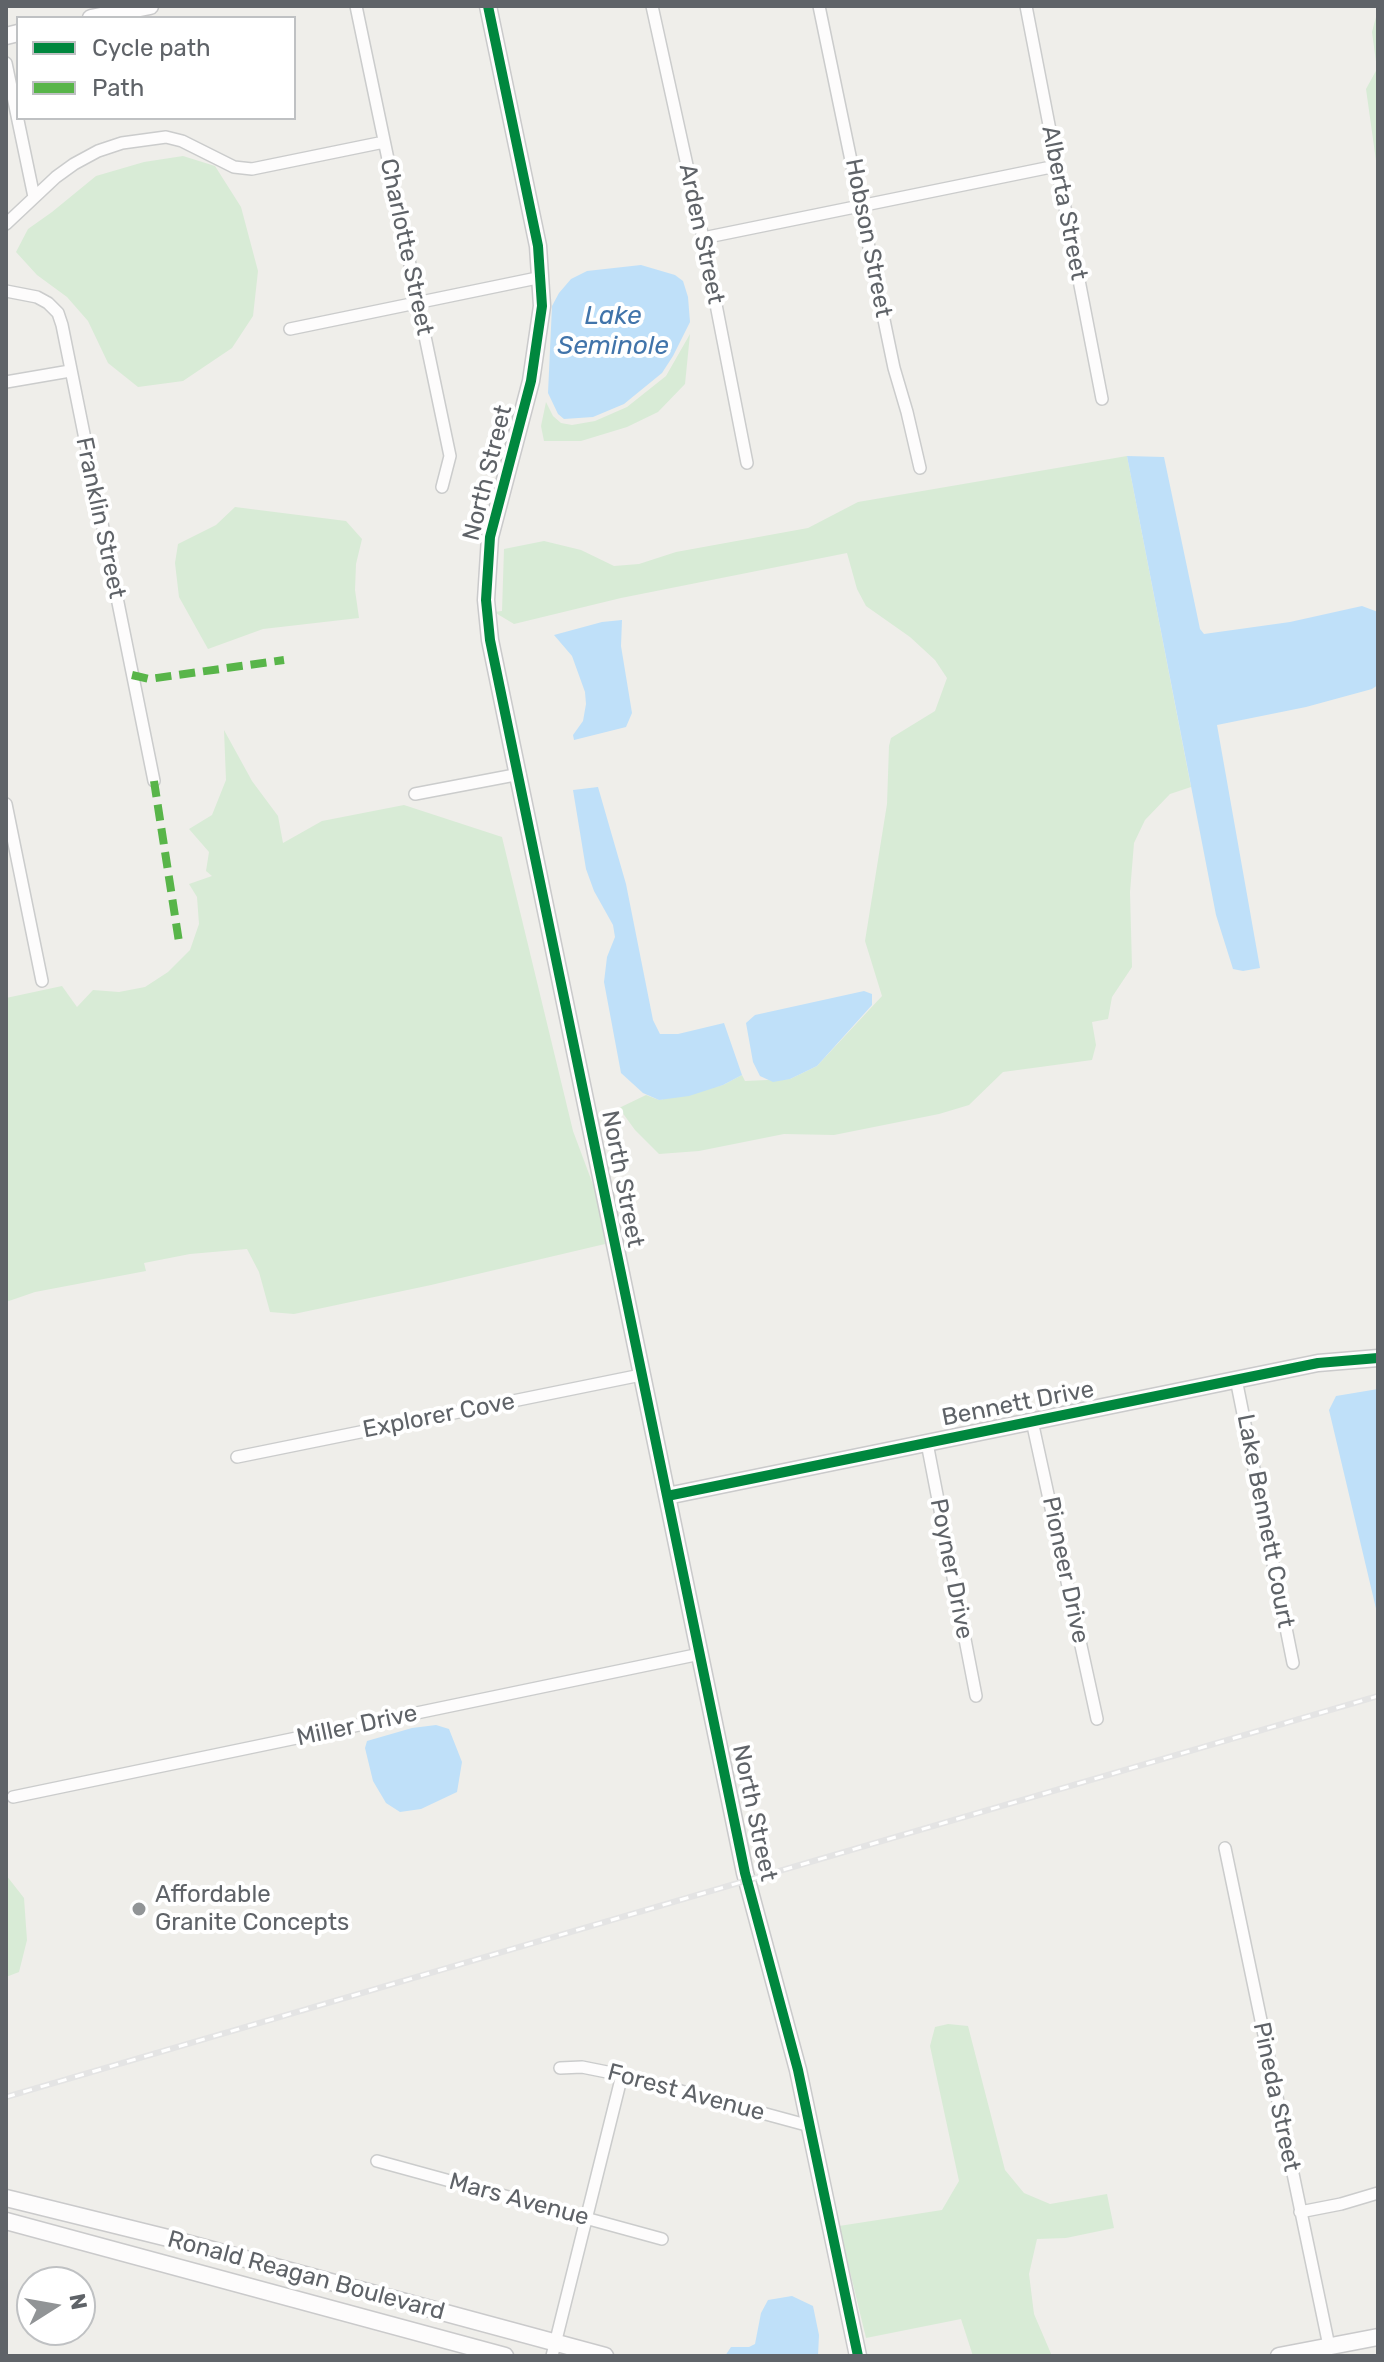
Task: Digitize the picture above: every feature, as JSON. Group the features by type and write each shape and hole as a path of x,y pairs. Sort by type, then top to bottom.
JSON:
{"street":[{"path":"101,16 150,6"},
{"name":"Charlotte Street","path":"356,6 450,456 442,487"},
{"name":"North Street","path":"488,6 542,277 539,340 531,381 490,537 486,567 490,640 745,1873 810,2126 858,2356"},
{"name":"Arden Street","path":"652,6 703,238 747,463"},
{"name":"Hobson Street","path":"819,6 894,368 920,468"},
{"name":"Alberta Street","path":"1026,6 1102,399"},
{"path":"6,63 16,111"},
{"path":"18,120 34,197"},
{"path":"6,224 74,164 98,151 144,138 166,137 182,141 234,167 252,169 384,142"},
{"path":"703,238 1056,166"},
{"path":"290,329 542,277"},
{"name":"Franklin Street","path":"6,291 37,297 58,313 154,781"},
{"path":"6,382 70,371"},
{"path":"415,794 520,774"},
{"path":"6,804 42,981"},
{"name":"Bennett Drive","path":"667,1496 1318,1363 1378,1358"},
{"name":"Explorer Cove","path":"237,1457 641,1375"},
{"name":"Lake Bennett Court","path":"1236,1379 1293,1663"},
{"name":"Pioneer Drive","path":"1032,1421 1097,1719"},
{"name":"Poyner Drive","path":"927,1443 976,1696"},
{"name":"Miller Drive","path":"13,1797 700,1654"},
{"name":"Pineda Street","path":"1225,1848 1329,2346"},
{"name":"Forest Avenue","path":"560,2068 582,2067 622,2075 810,2126"},
{"path":"553,2350 622,2075"},
{"name":"Mars Avenue","path":"377,2161 662,2239"},
{"path":"1300,2212 1378,2193"},
{"name":"Ronald Reagan Boulevard","path":"6,2198 205,2248 553,2350 605,2356"},
{"name":"Ronald Reagan Boulevard","path":"6,2221 505,2356"},
{"path":"1279,2356 1378,2337"}],"green space":[{"path":"1378,6 1378,175 1366,89 1377,69 1372,32"},
{"path":"183,156 215,166 241,207 258,271 253,316 232,348 183,381 138,387 108,363 88,321 67,297 37,275 16,252 28,229 96,176 144,162"},
{"path":"690,334 685,384 658,412 627,427 581,441 544,441 541,426 546,402 553,416 561,423 572,425 595,421 627,407 666,376"},
{"path":"1127,456 1191,787 1170,794 1145,820 1134,843 1130,892 1132,967 1112,997 1108,1019 1092,1022 1096,1045 1092,1060 1003,1072 969,1105 939,1114 834,1135 784,1134 699,1151 659,1154 619,1108 646,1095 659,1100 723,1085 742,1075 745,1081 790,1079 817,1066 882,996 865,941 887,804 889,746 891,738 935,711 947,678 935,660 910,637 866,606 857,589 847,553 621,598 514,624 494,612 502,611 504,549 544,541 581,550 614,566 639,564 676,552 808,528 858,502"},
{"path":"235,507 346,521 362,539 356,564 355,590 359,618 263,629 208,649 179,597 175,563 178,544 216,525"},
{"path":"224,730 252,781 278,816 283,843 322,821 404,805 502,837 573,1131 601,1206 605,1244 294,1314 270,1312 259,1272 247,1249 190,1254 144,1263 146,1271 35,1292 6,1302 6,998 62,986 77,1007 93,990 119,992 145,987 168,972 190,950 199,924 197,897 189,884 212,876 206,871 209,852 189,829 212,815 226,780"},
{"path":"6,1875 24,1898 27,1940 19,1972 6,1977"},
{"path":"948,2024 968,2026 1005,2170 1024,2193 1050,2204 1107,2194 1114,2228 1066,2238 1037,2239 1029,2274 1034,2314 1052,2356 973,2356 961,2319 866,2338 839,2226 942,2210 959,2181 930,2046 935,2027"}],"water":[{"name":"Lake Seminole","path":"641,265 675,275 683,281 690,322 673,356 662,373 624,404 593,417 564,419 558,414 548,393 552,306 571,279 587,271"},
{"path":"1127,456 1164,457 1200,629 1204,634 1290,622 1362,606 1378,612 1378,685 1306,707 1217,725 1260,968 1233,969 1216,915"},
{"path":"622,620 621,646 632,713 626,727 574,740 573,735 583,721 585,692 572,656 554,635"},
{"path":"598,787 626,884 653,1020 660,1034 678,1034 724,1023 742,1075 723,1085 689,1096 659,1100 643,1093 621,1073 604,982 607,957 615,937 613,925 586,869 573,790"},
{"path":"864,991 872,994 872,1005 817,1066 790,1079 773,1082 760,1076 753,1062 746,1023 755,1015"},
{"path":"1378,1389 1378,1617 1329,1410 1336,1396"},
{"path":"436,1725 449,1729 462,1762 457,1792 421,1809 400,1812 386,1803 373,1781 365,1748 367,1741 412,1728"},
{"path":"792,2296 813,2306 819,2335 818,2356 725,2356 731,2347 755,2344 761,2313 768,2300"}],"railway":[{"path":"6,2097 1378,1696"}],"marked path":[{"path":"132,675 149,679 284,660"},
{"path":"154,781 179,942"}],"cycle path":[{"path":"488,6 538,246 542,306 531,381 490,537 486,600 490,640 745,1873 798,2070 858,2356"},
{"path":"667,1496 1318,1363 1378,1358"}],"place":[{"name":"Affordable Granite Concepts","path":"139,1909"}]}
